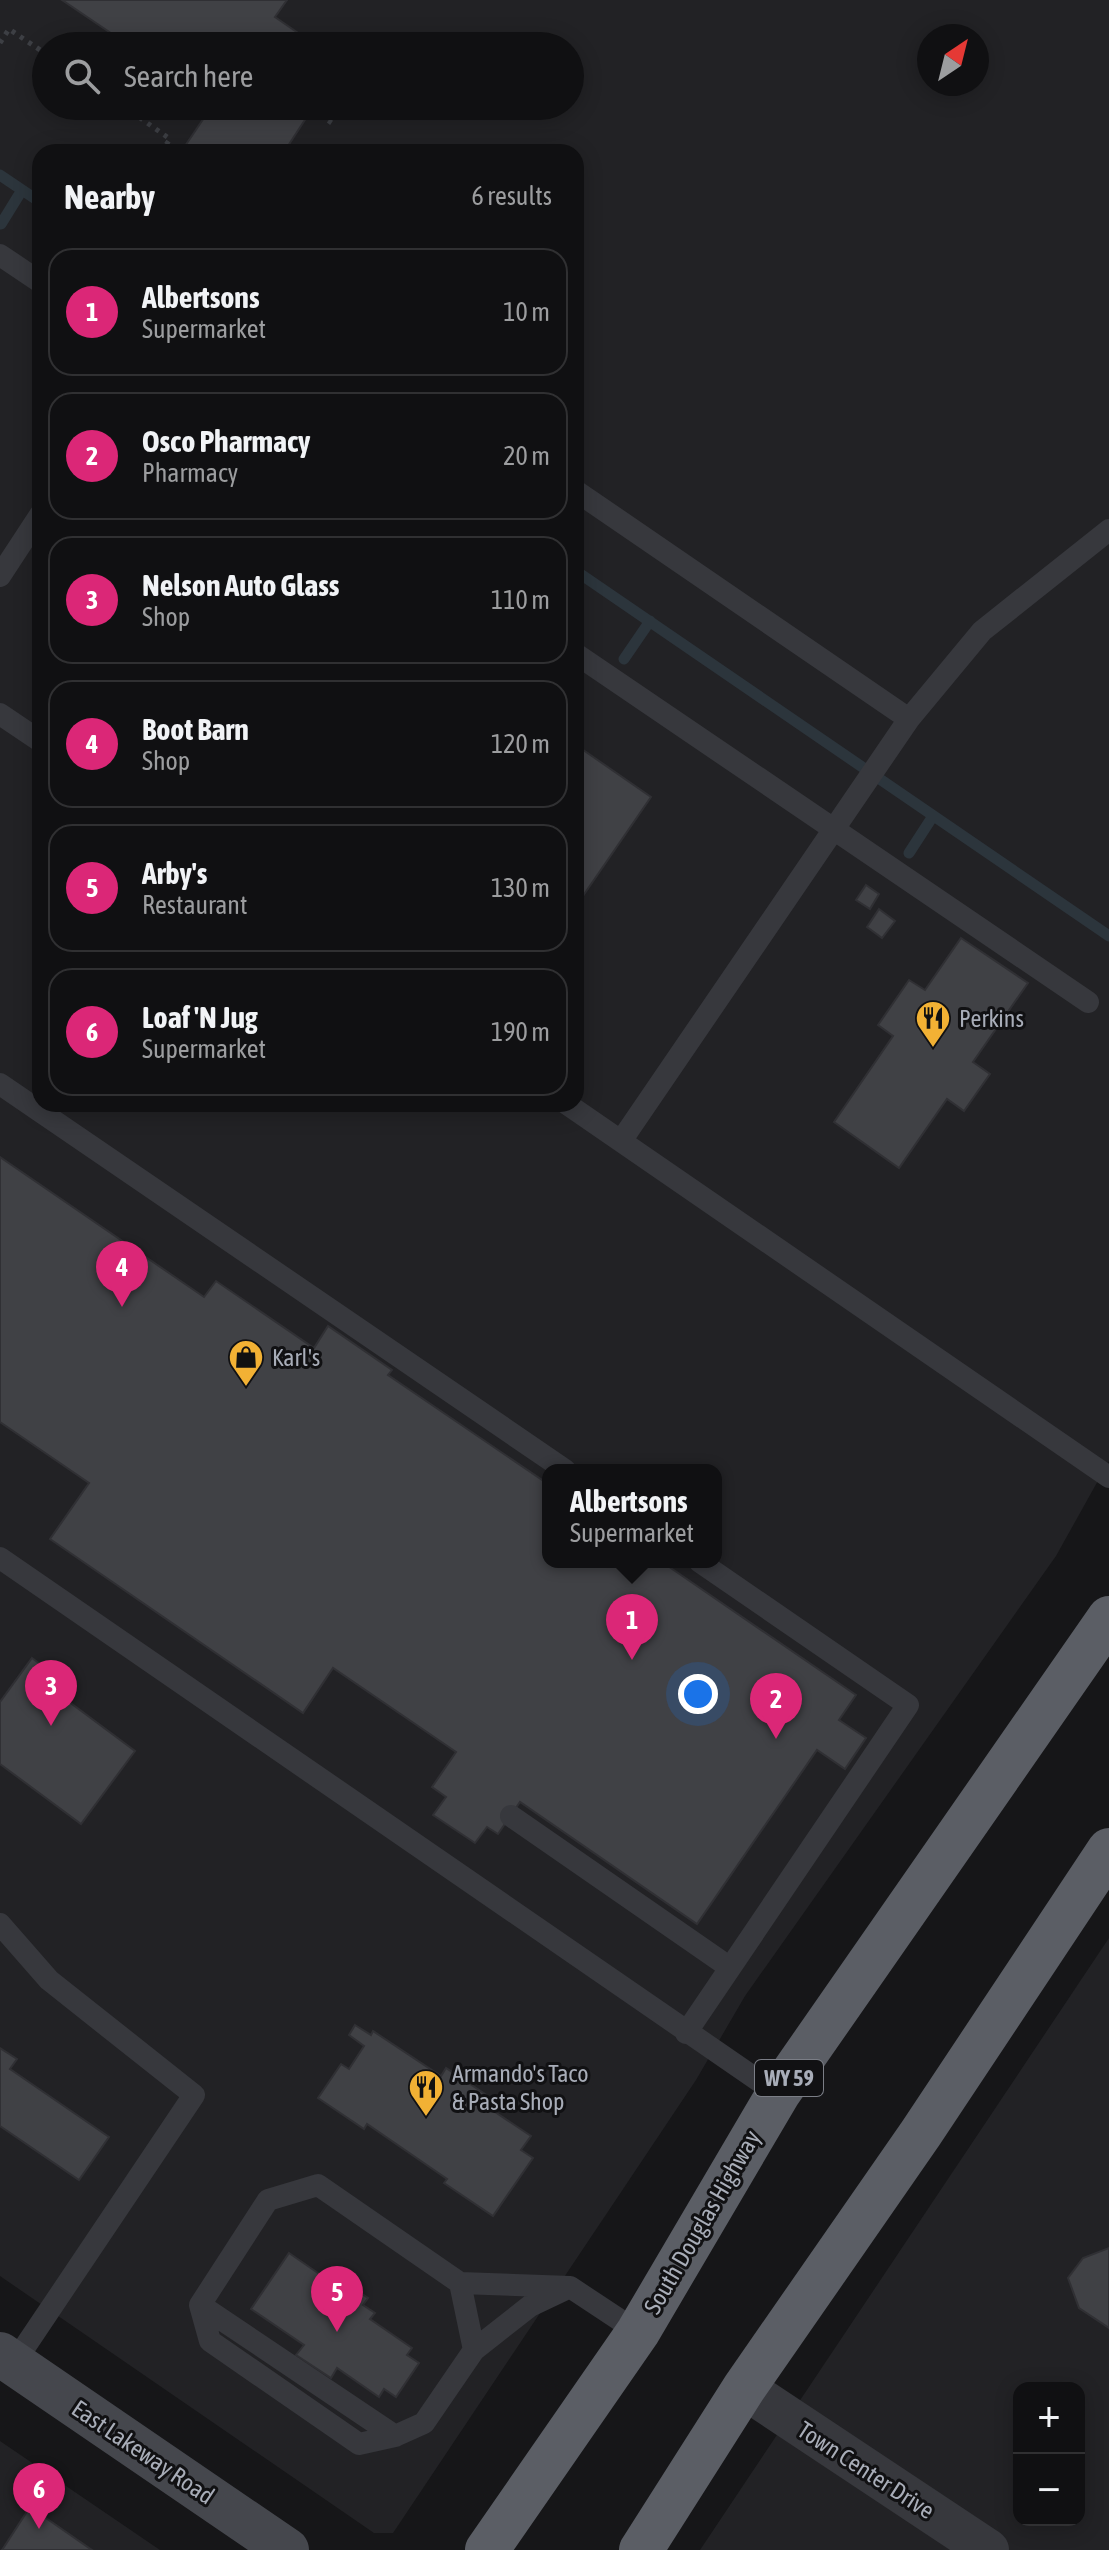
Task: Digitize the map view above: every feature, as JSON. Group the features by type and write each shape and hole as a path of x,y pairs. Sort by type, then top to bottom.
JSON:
{"highway":[{"name":"South Douglas Highway","path":"487,2550 638,2332 778,2094 1109,1618"},
{"path":"641,2550 744,2388 921,2133 1109,1850"}],"main road":[{"name":"East Lakeway Road","path":"5,2367 287,2550"}],"street":[{"name":"Town Center Drive","path":"744,2388 988,2550"}],"lane":[{"path":"0,255 32,277"},
{"path":"584,496 909,719"},
{"path":"0,576 32,527"},
{"path":"621,1141 909,719 982,631 1109,530"},
{"path":"584,660 832,832 1088,1002"},
{"path":"0,714 32,736"},
{"path":"0,1084 32,1106"},
{"path":"41,1112 556,1464"},
{"path":"579,1112 1109,1477"},
{"path":"0,1558 778,2094"},
{"path":"686,2033 908,1705 709,1568"},
{"path":"511,1816 729,1967"},
{"path":"0,1924 49,1980 194,2095 5,2367"},
{"path":"570,2287 530,2306 474,2350 424,2423 395,2436 200,2305 268,2200 318,2185 460,2283 570,2287 638,2332"},
{"path":"460,2283 474,2350"}],"path":[{"path":"0,43 9,29 32,45"},
{"path":"143,120 170,139 167,144"},
{"path":"328,120 336,126"}],"shaded area":[{"path":"0,0 1109,0 1109,1461 1056,1556 745,1996 696,2080 393,2533 374,2533 0,2276"},
{"path":"1109,1938 1109,2550 700,2550"},
{"path":"0,2441 160,2550 0,2550"}],"building":[{"path":"62,0 287,0 275,17 297,32 109,32"},
{"path":"203,120 305,120 289,144 186,144"},
{"path":"584,751 651,797 584,894"},
{"path":"866,885 879,894 870,909 856,900"},
{"path":"879,909 895,921 882,938 867,927"},
{"name":"Perkins","path":"961,938 1028,983 973,1062 990,1074 964,1111 947,1099 899,1168 834,1122 893,1036 878,1025 909,980 925,990"},
{"path":"0,1157 204,1297 216,1281 314,1348 328,1326 392,1370 388,1375 542,1480 542,1568 671,1568 856,1695 839,1720 866,1738 845,1769 817,1750 697,1924 520,1802 498,1834 487,1827 475,1843 433,1815 446,1797 432,1787 456,1752 333,1668 303,1713 50,1539 89,1483 0,1422"},
{"path":"32,1658 72,1688 64,1698 135,1751 81,1824 0,1764 0,1702"},
{"name":"Armando's Taco & Pasta Shop","path":"355,2025 371,2035 373,2031 441,2076 446,2068 500,2104 495,2112 531,2136 521,2150 533,2158 493,2216 444,2183 447,2179 367,2124 364,2129 318,2098 341,2064 349,2069 364,2046 349,2035"},
{"path":"0,2048 17,2059 10,2069 109,2137 79,2180 0,2126"},
{"path":"1109,2248 1109,2328 1079,2308 1068,2278 1083,2258"},
{"path":"289,2253 328,2280 333,2274 368,2298 363,2305 375,2313 370,2319 412,2348 407,2355 419,2363 396,2397 384,2389 379,2397 337,2368 331,2378 296,2355 304,2345 251,2309"},
{"path":"30,2507 92,2550 2,2550"}],"waterway":[{"path":"0,175 32,197"},
{"path":"1,224 22,190"},
{"path":"584,576 1109,936"},
{"path":"624,659 650,621"},
{"path":"909,853 933,816"}],"place":[{"name":"Perkins","path":"933,1049"},
{"name":"Boot Barn","path":"122,1307"},
{"name":"Karl's","path":"246,1388"},
{"name":"Albertsons","path":"632,1660"},
{"name":"Nelson Auto Glass","path":"51,1726"},
{"name":"Osco Pharmacy","path":"776,1739"},
{"name":"Armando's Taco & Pasta Shop","path":"426,2118"},
{"name":"Arby's","path":"337,2332"},
{"name":"Loaf 'N Jug","path":"39,2529"}]}
